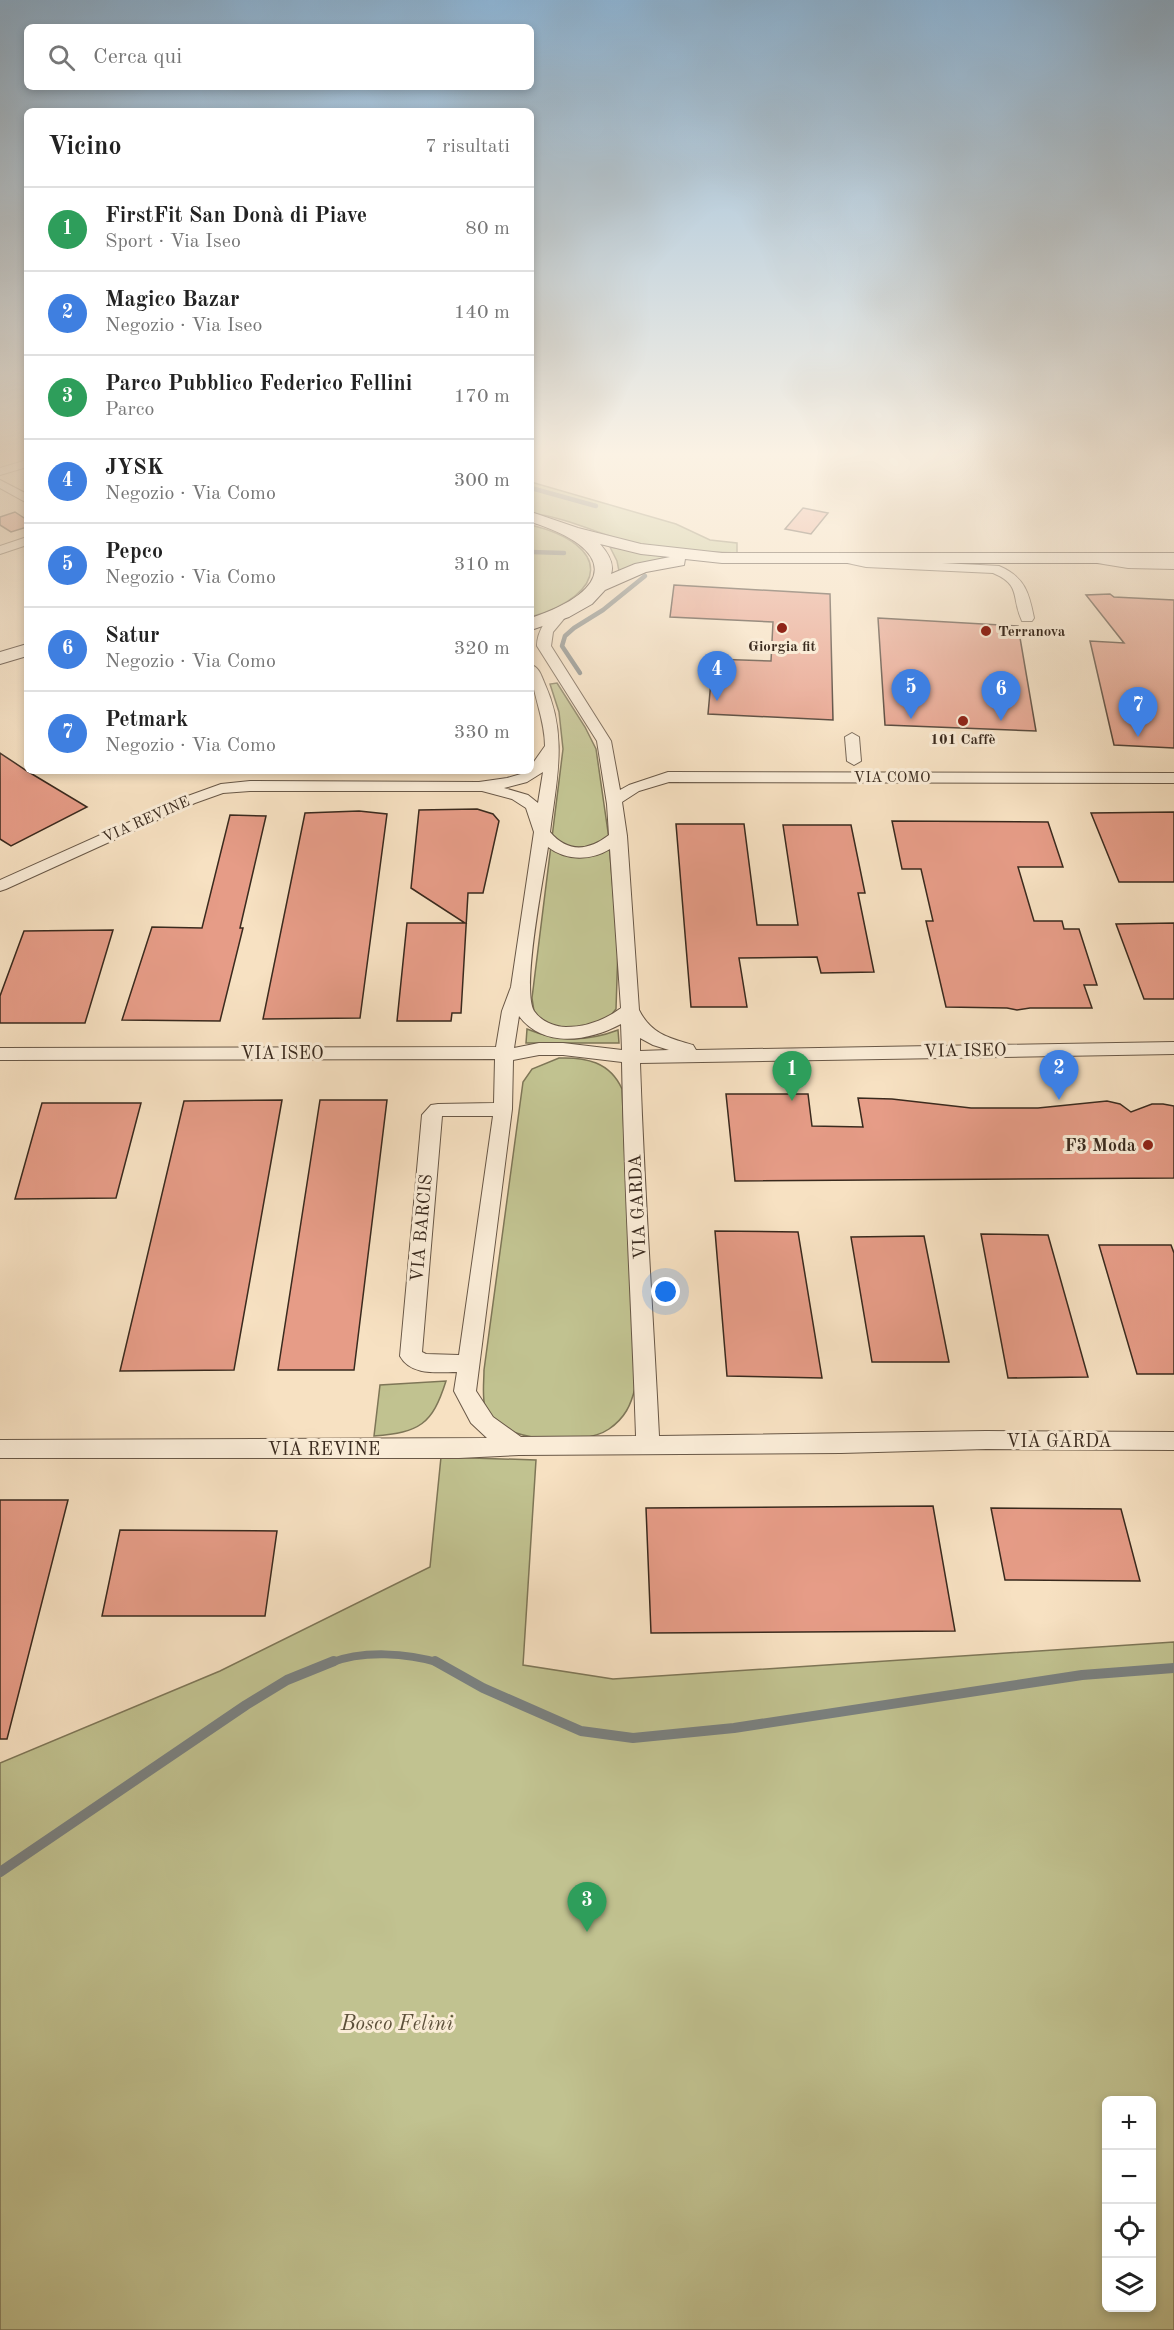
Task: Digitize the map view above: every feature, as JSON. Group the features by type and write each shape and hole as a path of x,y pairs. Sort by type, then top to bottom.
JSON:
{"main road":[{"path":"600,586 606,570 605,566"},
{"path":"534,623 561,614 584,602 600,586 651,566"},
{"path":"0,658 24,651"}],"street":[{"path":"925,566 995,569 1008,574 1019,584 1027,618"},
{"name":"VIA GARDA","path":"561,614 548,628 544,637 544,646 604,741 619,836 630,1010 634,1173 639,1228 648,1444 842,1444 986,1440 1174,1441"},
{"path":"519,1446 498,1436 485,1425 472,1408 465,1391 504,1100 504,1053 511,1011 520,987 553,738 547,706 534,676"},
{"name":"VIA COMO","path":"852,737 854,761"},
{"name":"VIA REVINE","path":"534,772 546,762 553,738"},
{"name":"VIA REVINE","path":"0,886 196,797 221,789 266,786 479,787 516,781 530,774"},
{"name":"VIA COMO","path":"615,800 634,789 668,777 1174,778"},
{"name":"VIA REVINE","path":"479,787 507,793 533,806 541,831"},
{"path":"541,831 546,839 558,849 572,853 598,850 619,836"},
{"path":"520,987 525,1012 533,1022 558,1032 587,1033 619,1020 630,1010"},
{"name":"VIA ISEO","path":"630,1010 644,1034 663,1043 687,1049 756,1054"},
{"name":"VIA ISEO","path":"0,1054 504,1053 570,1050 631,1057 1174,1048"},
{"name":"VIA ISEO","path":"504,1100 525,1063 570,1050 610,1060 632,1083"},
{"name":"VIA BARCIS","path":"468,1364 422,1363 411,1356 431,1114 438,1110 504,1100"},
{"name":"VIA REVINE","path":"0,1449 459,1449 648,1444"}],"green space":[{"path":"534,566 590,566 591,570 587,583 575,596 557,607 534,616"},
{"path":"618,566 637,566 619,571"},
{"path":"557,683 596,749 608,832 618,948 616,1009 607,1020 580,1027 559,1027 542,1021 534,1011 532,998 563,749 559,712 550,684"},
{"path":"527,1029 550,1036 572,1039 595,1037 618,1030 619,1043 526,1043"},
{"path":"559,1058 588,1060 596,1063 611,1073 622,1089 635,1388 626,1411 609,1429 597,1435 562,1440 542,1439 506,1429 493,1419 485,1407 483,1394 484,1370 523,1082 532,1069"},
{"path":"446,1381 435,1408 422,1423 403,1432 374,1436 380,1385"},
{"name":"Bosco Felini","path":"441,1457 536,1460 523,1665 613,1679 1174,1642 1174,2330 0,2330 0,1763 220,1671 430,1567"}],"building":[{"path":"674,585 830,594 833,720 708,714 713,659 771,661 773,622 670,617"},
{"path":"1110,594 1114,597 1174,600 1174,748 1114,745 1090,641 1124,643 1086,595"},
{"path":"878,618 1018,626 1036,731 885,725"},
{"path":"0,753 24,769 24,774 32,774 87,807 11,846 0,839"},
{"path":"477,809 493,814 499,821 483,893 468,893 461,1013 452,1013 451,1021 397,1021 407,923 465,923 411,888 419,810"},
{"path":"359,811 387,814 360,1018 263,1019 305,813"},
{"path":"1174,812 1174,882 1119,882 1091,813"},
{"path":"230,815 266,816 240,928 243,928 220,1021 122,1020 152,927 202,928"},
{"path":"892,821 1048,822 1063,867 1018,867 1034,921 1062,921 1064,929 1079,929 1097,985 1084,985 1092,1008 1017,1010 946,1007 926,921 933,921 921,869 902,869"},
{"path":"676,824 744,824 757,925 798,925 783,825 851,825 865,893 858,893 874,972 821,973 817,957 739,958 747,1007 691,1007"},
{"path":"1174,923 1174,999 1144,999 1116,924"},
{"path":"113,930 85,1023 0,1023 0,996 24,931"},
{"path":"726,1094 808,1094 812,1126 863,1127 858,1098 892,1099 971,1108 1038,1108 1107,1101 1120,1104 1131,1112 1152,1104 1174,1106 1174,1178 735,1181"},
{"path":"282,1100 234,1370 120,1371 184,1101"},
{"path":"320,1100 387,1100 354,1370 278,1370"},
{"path":"42,1103 141,1103 116,1198 15,1199"},
{"path":"715,1231 798,1232 822,1378 727,1376"},
{"path":"981,1234 1048,1235 1088,1377 1008,1378"},
{"path":"924,1236 949,1362 872,1362 851,1237"},
{"path":"1099,1245 1171,1245 1174,1253 1174,1374 1137,1374"},
{"path":"0,1500 68,1500 7,1739 0,1739"},
{"path":"933,1506 955,1631 651,1633 646,1508"},
{"path":"991,1508 1121,1509 1140,1581 1005,1580"},
{"path":"120,1530 277,1531 265,1616 102,1616"}],"waterway":[{"path":"580,673 562,646 565,636 603,610 645,576"},
{"path":"330,1663 356,1656 385,1654 438,1662"},
{"path":"0,1872 246,1705 287,1680 334,1661"},
{"path":"438,1662 483,1688 581,1731 633,1738 734,1728 1082,1675 1174,1668"}],"place":[{"name":"Giorgia fit","path":"782,628"},
{"name":"Terranova","path":"986,631"},
{"name":"JYSK","path":"717,701"},
{"name":"Pepco","path":"911,719"},
{"name":"101 Caffè","path":"963,721"},
{"name":"Satur","path":"1001,721"},
{"name":"Petmark","path":"1138,737"},
{"name":"Magico Bazar","path":"1059,1100"},
{"name":"FirstFit San Donà di Piave","path":"792,1101"},
{"name":"F3 Moda","path":"1148,1145"},
{"name":"Parco Pubblico Federico Fellini","path":"587,1932"}]}
